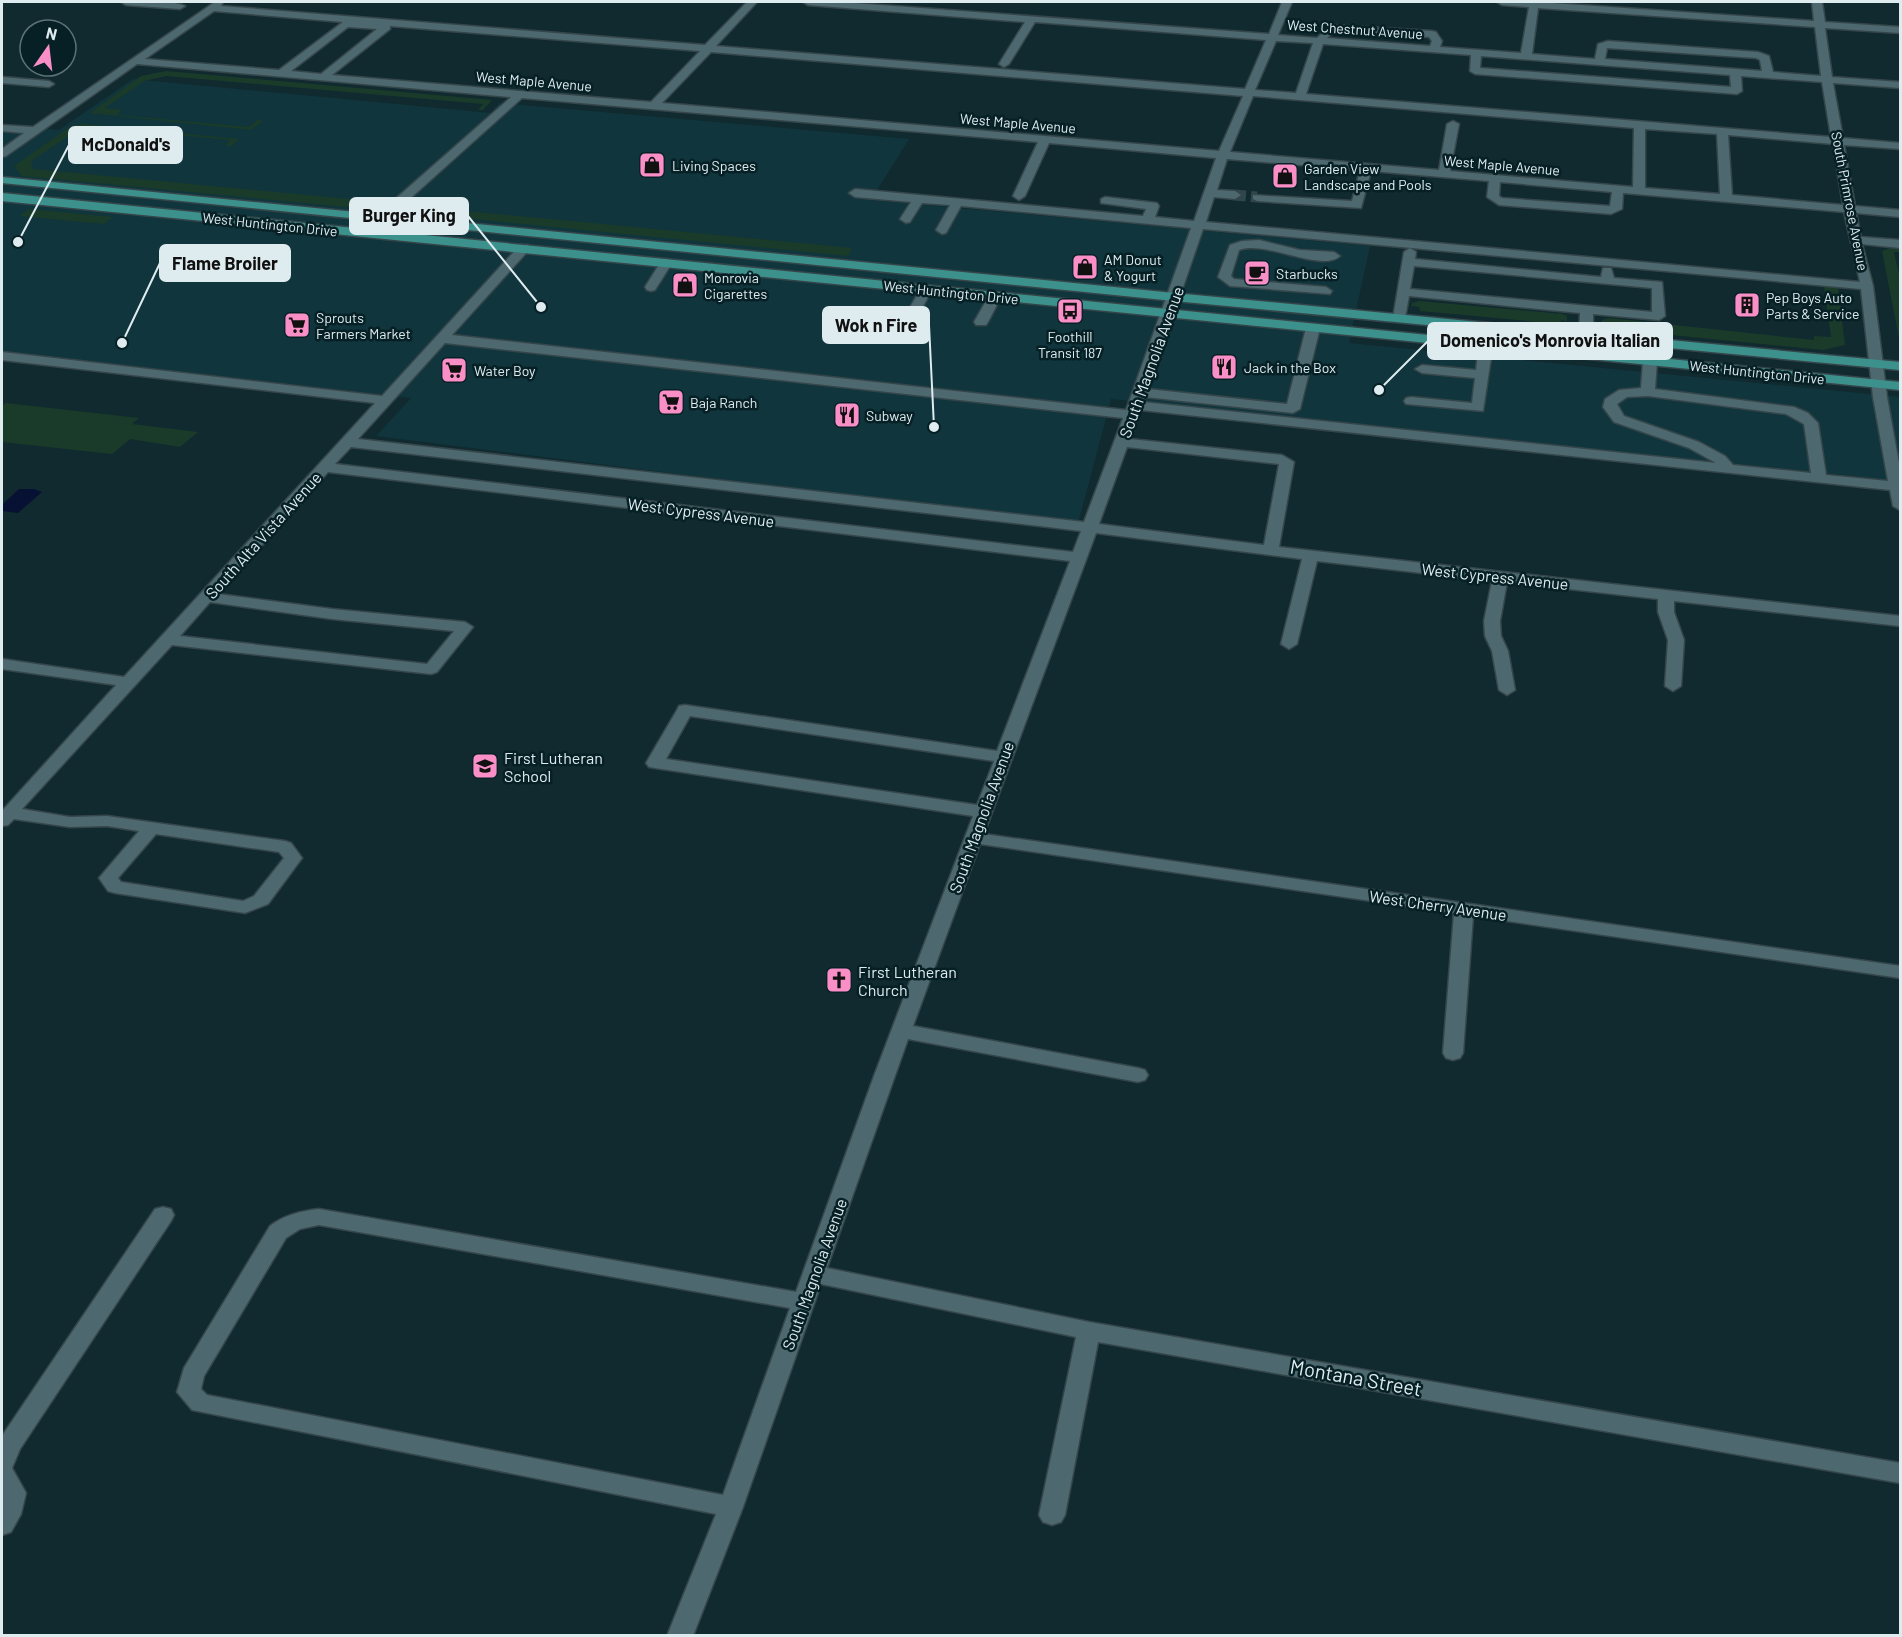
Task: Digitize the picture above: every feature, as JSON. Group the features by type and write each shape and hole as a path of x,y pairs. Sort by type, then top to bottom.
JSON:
{"main road":[{"name":"West Huntington Drive","path":"2,180 666,247 1171,306 1313,328 1900,386"},
{"name":"West Huntington Drive","path":"2,197 995,297 1399,318 1900,366"},
{"path":"298,226 319,220 394,228 441,225"},
{"path":"524,248 554,242 629,249 666,247"}],"street":[{"path":"126,2 180,6"},
{"path":"2,154 220,2"},
{"path":"653,107 752,2"},
{"name":"West Chestnut Avenue","path":"808,2 1900,86"},
{"name":"South Magnolia Avenue","path":"680,1635 731,1507 901,1031 1136,404 1223,154 1287,2"},
{"path":"1502,2 1900,30"},
{"name":"South Primrose Avenue","path":"1817,2 1827,80 1855,240 1867,286 1879,384 1897,463 1900,506"},
{"path":"1526,57 1534,4"},
{"path":"210,8 1900,146"},
{"path":"1004,64 1032,19"},
{"path":"281,74 346,24 386,27 322,78"},
{"path":"1300,97 1319,41 1328,29 1347,27 1432,34 1437,41 1434,50"},
{"path":"1600,62 1602,46 1608,44 1643,46 1758,55 1765,58 1768,75"},
{"path":"1476,53 1475,71 1737,91 1735,73"},
{"name":"West Maple Avenue","path":"133,61 1900,213"},
{"path":"2,80 49,84"},
{"path":"380,219 519,95"},
{"path":"1444,175 1453,124"},
{"path":"1639,192 1640,125"},
{"path":"2,128 35,131"},
{"path":"1722,131 1726,198"},
{"path":"1019,196 1045,140"},
{"path":"1257,197 1357,205 1366,168"},
{"path":"1495,179 1493,197 1499,201 1611,210 1616,209 1618,189"},
{"path":"855,193 1867,286"},
{"path":"1211,193 1235,195"},
{"path":"906,219 919,199"},
{"path":"1105,201 1153,206 1148,220"},
{"path":"942,230 958,202"},
{"path":"1855,240 1900,244"},
{"path":"1326,291 1230,282 1224,277 1234,248 1244,244 1269,245 1301,254 1334,256"},
{"path":"1399,318 1411,244"},
{"name":"South Alta Vista Avenue","path":"5,817 524,248"},
{"path":"1403,292 1659,316 1658,285 1408,262"},
{"path":"1607,262 1608,280"},
{"path":"651,287 666,263"},
{"path":"912,314 926,290"},
{"path":"981,322 995,297"},
{"path":"1586,336 1587,310"},
{"path":"1136,404 1293,409 1313,328"},
{"path":"440,338 1136,404 1899,487"},
{"path":"1411,401 1478,408 1486,345"},
{"path":"2,356 385,400"},
{"path":"1648,392 1650,361"},
{"path":"1422,369 1482,375"},
{"path":"1728,468 1724,462 1708,451 1619,419 1610,407 1610,402 1623,393 1648,392 1789,410 1803,416 1811,423 1819,478"},
{"name":"West Cypress Avenue","path":"347,442 1089,527 1311,556 1900,621"},
{"path":"1122,442 1282,459 1287,462 1271,551"},
{"name":"West Cypress Avenue","path":"324,467 1078,557"},
{"path":"1289,644 1311,556"},
{"path":"1500,577 1492,621 1492,636 1500,651 1507,690"},
{"path":"1666,596 1666,612 1676,640 1673,686"},
{"path":"166,639 431,669 465,627 321,613 207,597"},
{"path":"2,664 127,682"},
{"path":"984,812 655,763 685,710 1003,757"},
{"path":"5,817 70,822 107,821 285,848 293,858 261,900 245,907 115,888 108,878 151,828"},
{"name":"West Cherry Avenue","path":"975,838 1900,972"},
{"path":"1454,1053 1464,908"},
{"path":"901,1031 1138,1075"},
{"path":"2,1462 9,1444 163,1215"},
{"path":"731,1507 200,1403 189,1392 192,1375 278,1232 288,1224 319,1217 803,1302"},
{"name":"Montana Street","path":"813,1274 1089,1331 1900,1473"},
{"path":"1052,1515 1089,1331"},
{"path":"2,1473 14,1493 2,1525"}],"shaded area":[{"path":"133,79 491,113 499,103 909,139 871,200 1370,246 1349,343 1900,397 1900,481 1111,399 1078,524 376,436 411,398 2,351 2,124 59,130"}],"green space":[{"path":"166,71 492,100 483,110 478,110 483,104 166,76 144,81 105,108 122,110 117,115 249,127 257,120 263,121 251,130 90,113 141,76"},
{"path":"84,124 239,139 231,146 225,146 230,140 84,126 31,161 33,169 379,202 375,208 368,209 22,176 14,166 71,126"},
{"path":"414,206 852,248 848,256 411,213 409,211"},
{"path":"29,209 113,217 104,224 20,216"},
{"path":"1891,248 1900,249 1900,252 1894,252 1900,279 1900,343 1882,251"},
{"path":"1824,286 1838,288 1845,345 1823,350 1610,329 1610,325 1602,324 1602,320 1609,318 1814,340 1814,336 1831,337"},
{"path":"1419,301 1563,314 1567,316 1567,321 1561,320 1560,324 1420,311 1419,307 1411,306 1412,303"},
{"path":"6,403 139,418 132,424 198,432 180,447 130,439 112,454 2,442 2,406"}],"water":[{"path":"19,489 34,489 42,492 18,513 2,511 2,505"}],"tunnel":[{"path":"1235,195 1257,197"}],"place":[{"name":"Living Spaces","path":"652,165"},
{"name":"Garden View Landscape and Pools","path":"1285,176"},
{"name":"McDonald's","path":"18,242"},
{"name":"AM Donut & Yogurt","path":"1085,267"},
{"name":"Starbucks","path":"1257,273"},
{"name":"Monrovia Cigarettes","path":"685,285"},
{"name":"Pep Boys Auto Parts & Service","path":"1747,305"},
{"name":"Burger King","path":"541,307"},
{"name":"Foothill Transit 187","path":"1070,311"},
{"name":"Sprouts Farmers Market","path":"297,325"},
{"name":"Flame Broiler","path":"122,343"},
{"name":"Jack in the Box","path":"1224,367"},
{"name":"Water Boy","path":"454,370"},
{"name":"Domenico's Monrovia Italian","path":"1379,390"},
{"name":"Baja Ranch","path":"671,402"},
{"name":"Subway","path":"847,415"},
{"name":"Wok n Fire","path":"934,427"},
{"name":"First Lutheran School","path":"485,766"},
{"name":"First Lutheran Church","path":"839,980"}]}
